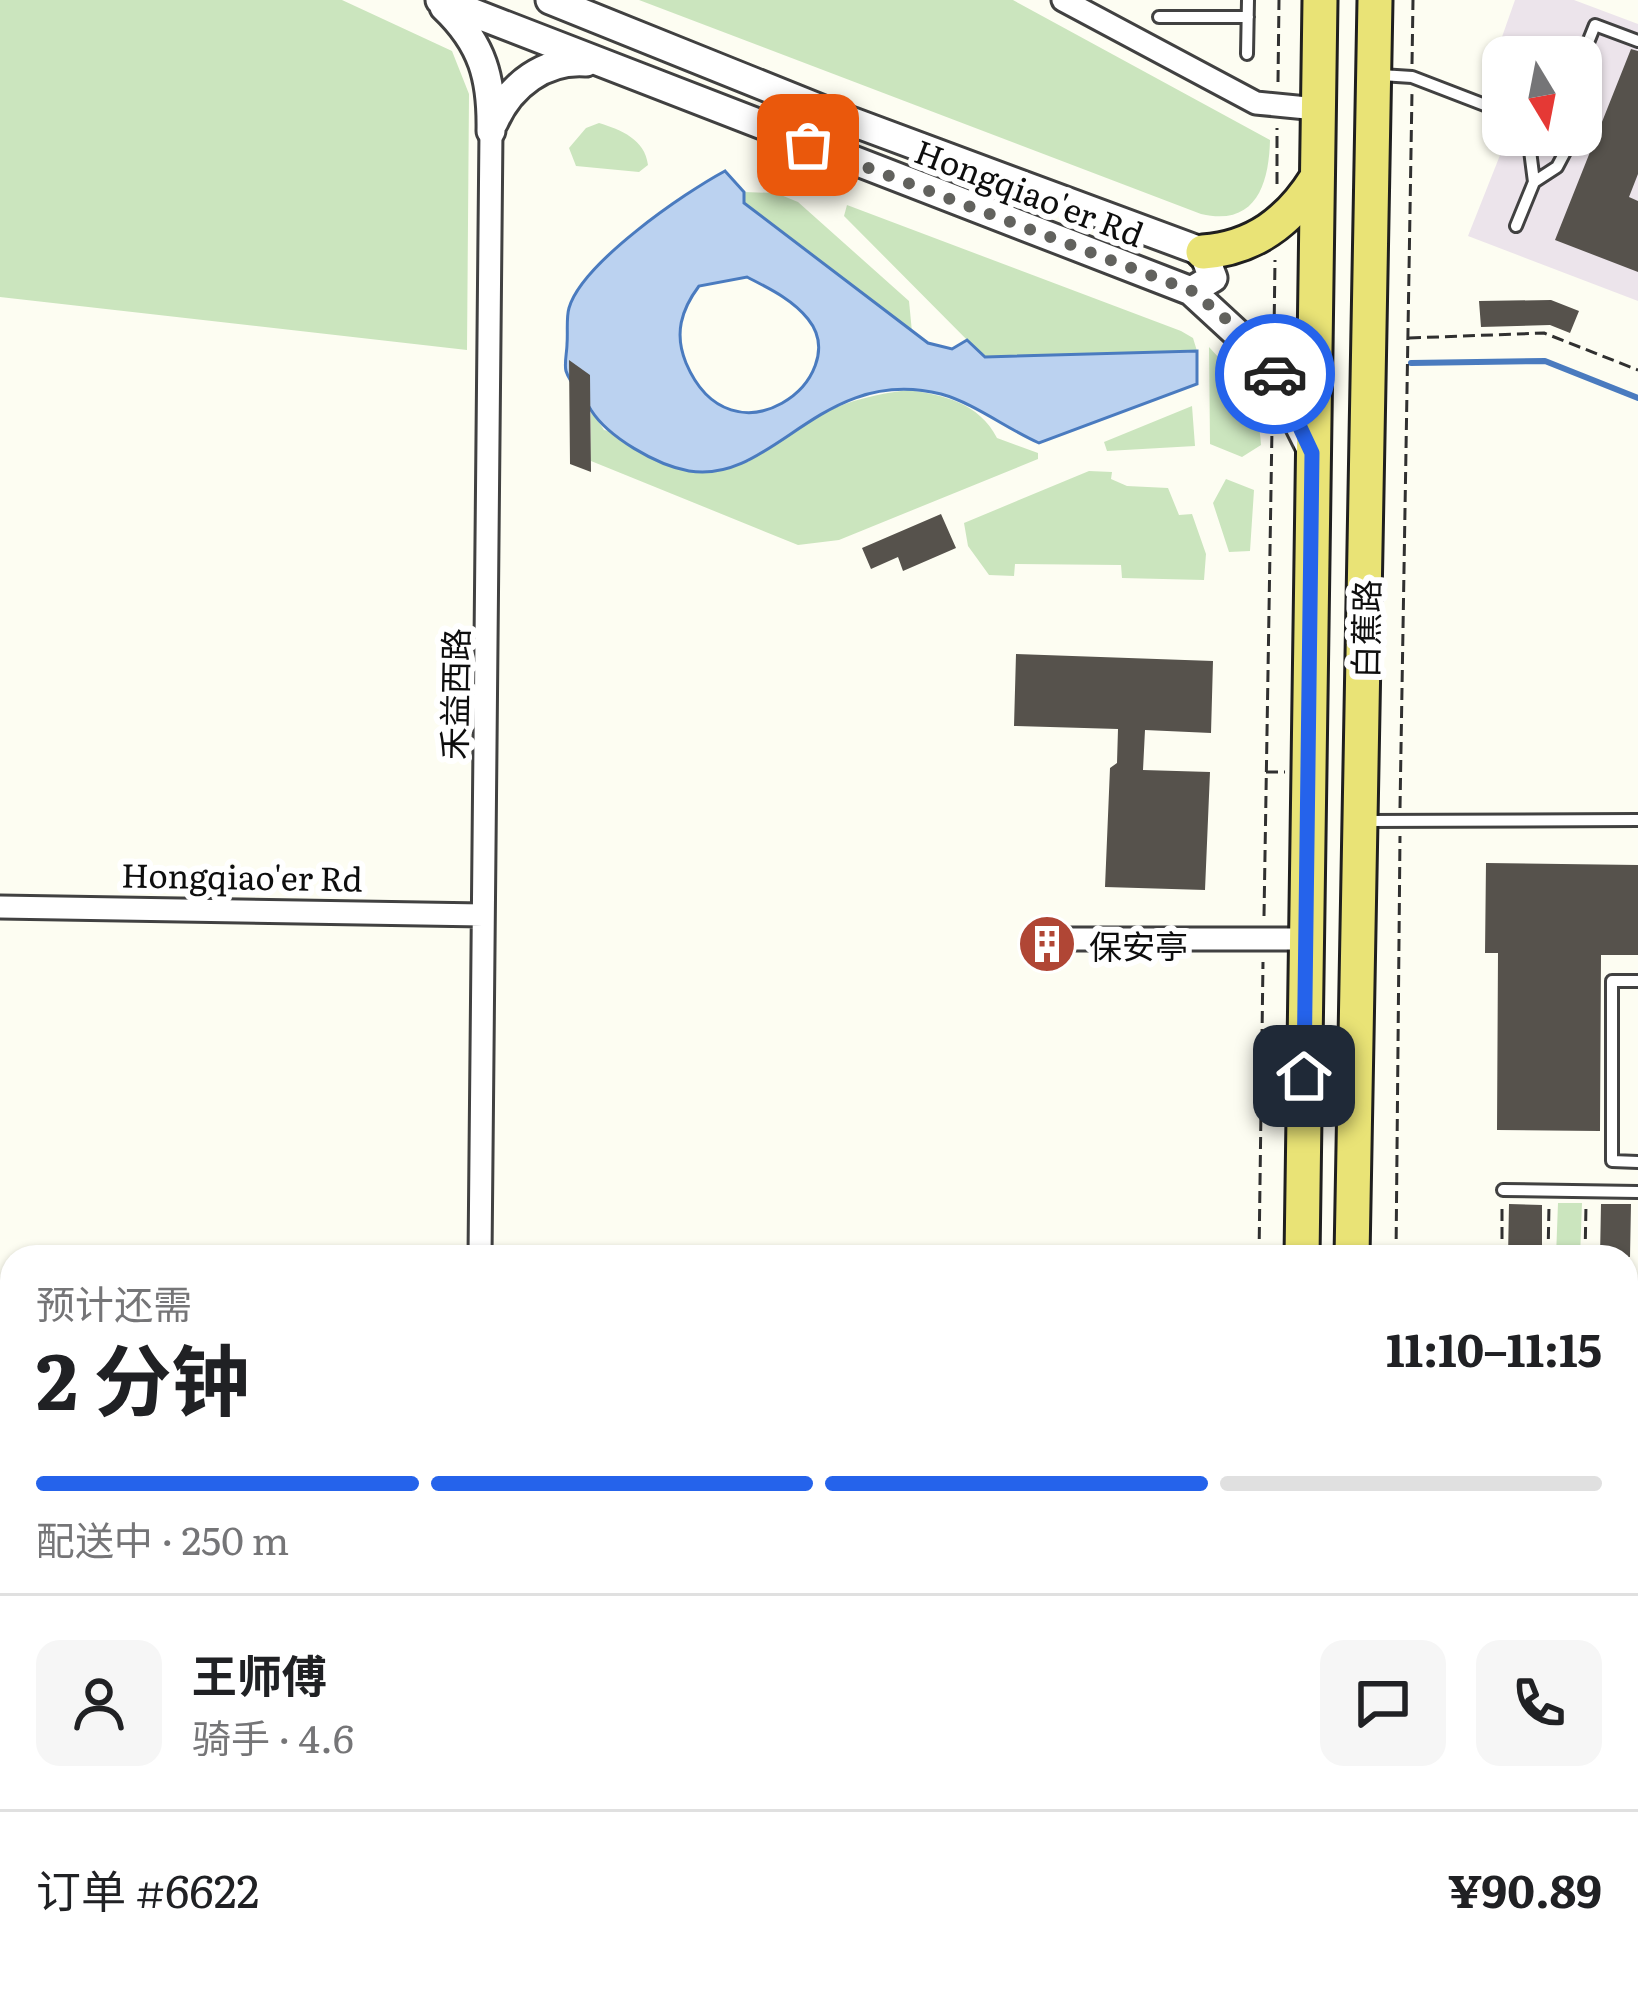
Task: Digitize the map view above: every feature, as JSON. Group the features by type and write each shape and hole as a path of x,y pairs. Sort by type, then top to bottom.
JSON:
{"main road":[{"name":"白蕉路","path":"1302,1245 1320,0"},
{"name":"白蕉路","path":"1352,1245 1375,0"},
{"path":"1203,252 1236,247 1276,226 1316,179"}],"street":[{"name":"Hongqiao'er Rd","path":"437,0 1192,291 1231,323 1273,371 1312,453"},
{"path":"437,0 480,53 492,92 491,131"},
{"name":"Hongqiao'er Rd","path":"550,0 854,122 1203,252"},
{"path":"1063,0 1256,103 1317,109"},
{"path":"491,131 504,103 530,77 562,64 596,63"},
{"name":"禾益西路","path":"480,1245 491,131"},
{"path":"1192,291 1214,278 1203,252"},
{"name":"Hongqiao'er Rd","path":"0,907 483,915"},
{"path":"1066,939 1306,940"}],"lane":[{"path":"1247,54 1248,0"},
{"path":"1159,16 1248,17"},
{"path":"1591,36 1595,25 1638,41"},
{"path":"1374,75 1412,76 1482,104"},
{"path":"1516,226 1534,182 1531,156"},
{"path":"1534,182 1557,167 1563,156"},
{"path":"1361,821 1638,820"},
{"path":"1638,981 1612,981 1612,1161 1638,1162"},
{"path":"1503,1190 1638,1192"}],"path":[{"path":"1396,1245 1413,0"},
{"path":"1273,371 1276,226"},
{"path":"1408,338 1544,333 1638,370"},
{"path":"1259,1245 1273,417"},
{"path":"1502,1245 1503,1190"},
{"path":"1548,1245 1549,1191"},
{"path":"1585,1245 1587,1191"}],"shaded area":[{"path":"1515,0 1574,0 1638,24 1638,301 1468,236 1500,156 1602,156 1602,36 1502,36"}],"green space":[{"path":"0,0 342,0 452,51 469,94 467,350 0,297"},
{"path":"639,0 1013,0 1270,140 1267,172 1247,208 1220,216 1201,214"},
{"path":"599,123 637,142 648,165 639,172 576,166 569,148 586,128"},
{"path":"744,192 776,193 798,202 909,301 912,332 743,203"},
{"path":"847,205 1181,331 1193,338 1197,351 984,357 844,216"},
{"path":"1209,347 1237,380 1256,416 1261,445 1242,457 1210,444"},
{"path":"908,390 959,403 981,416 997,438 1038,453 1038,459 839,540 798,545 591,461 591,410 604,430 748,462 822,414 861,399"},
{"path":"1192,406 1195,446 1107,451 1104,442"},
{"path":"1089,471 1112,472 1111,479 1127,486 1168,488 1179,515 1192,514 1206,554 1204,580 1122,578 1121,565 1015,564 1014,576 989,575 968,546 964,523"},
{"path":"1226,479 1254,490 1250,551 1229,552 1213,503"},
{"path":"1558,1203 1582,1203 1580,1245 1556,1245"}],"water":[{"path":"725,171 744,192 744,203 928,343 952,349 967,340 985,357 1197,351 1197,384 1039,443 953,398 899,389 863,395 831,409 747,461 719,470 689,471 662,463 609,430 571,381 565,365 568,312 578,290 613,251","holes":["747,277 802,312 818,342 815,366 802,387 782,403 757,412 731,410 706,394 686,363 680,342 681,323 699,286"]}],"building":[{"path":"1631,49 1638,51 1638,174 1629,197 1638,201 1638,272 1555,240 1588,156 1602,156 1602,122"},
{"path":"1551,300 1579,311 1570,333 1550,325 1481,327 1479,301"},
{"path":"569,360 590,375 591,472 570,464"},
{"path":"941,514 956,548 903,571 898,557 871,569 862,548"},
{"path":"1016,654 1213,661 1211,733 1145,730 1143,770 1210,772 1205,890 1105,887 1110,768 1117,763 1118,729 1014,726"},
{"path":"1486,863 1638,865 1638,955 1601,955 1600,1131 1497,1130 1498,953 1485,953"},
{"path":"1509,1204 1542,1205 1542,1245 1508,1245"},
{"path":"1601,1204 1631,1204 1630,1245 1600,1245"}],"waterway":[{"path":"1411,363 1545,361 1638,398"}],"way so far":[{"path":"808,145 1192,291 1231,323 1275,374"}],"place":[{"name":"保安亭","path":"1047,944"}],"route":[{"path":"1275,374 1312,453 1304,1076"}]}
